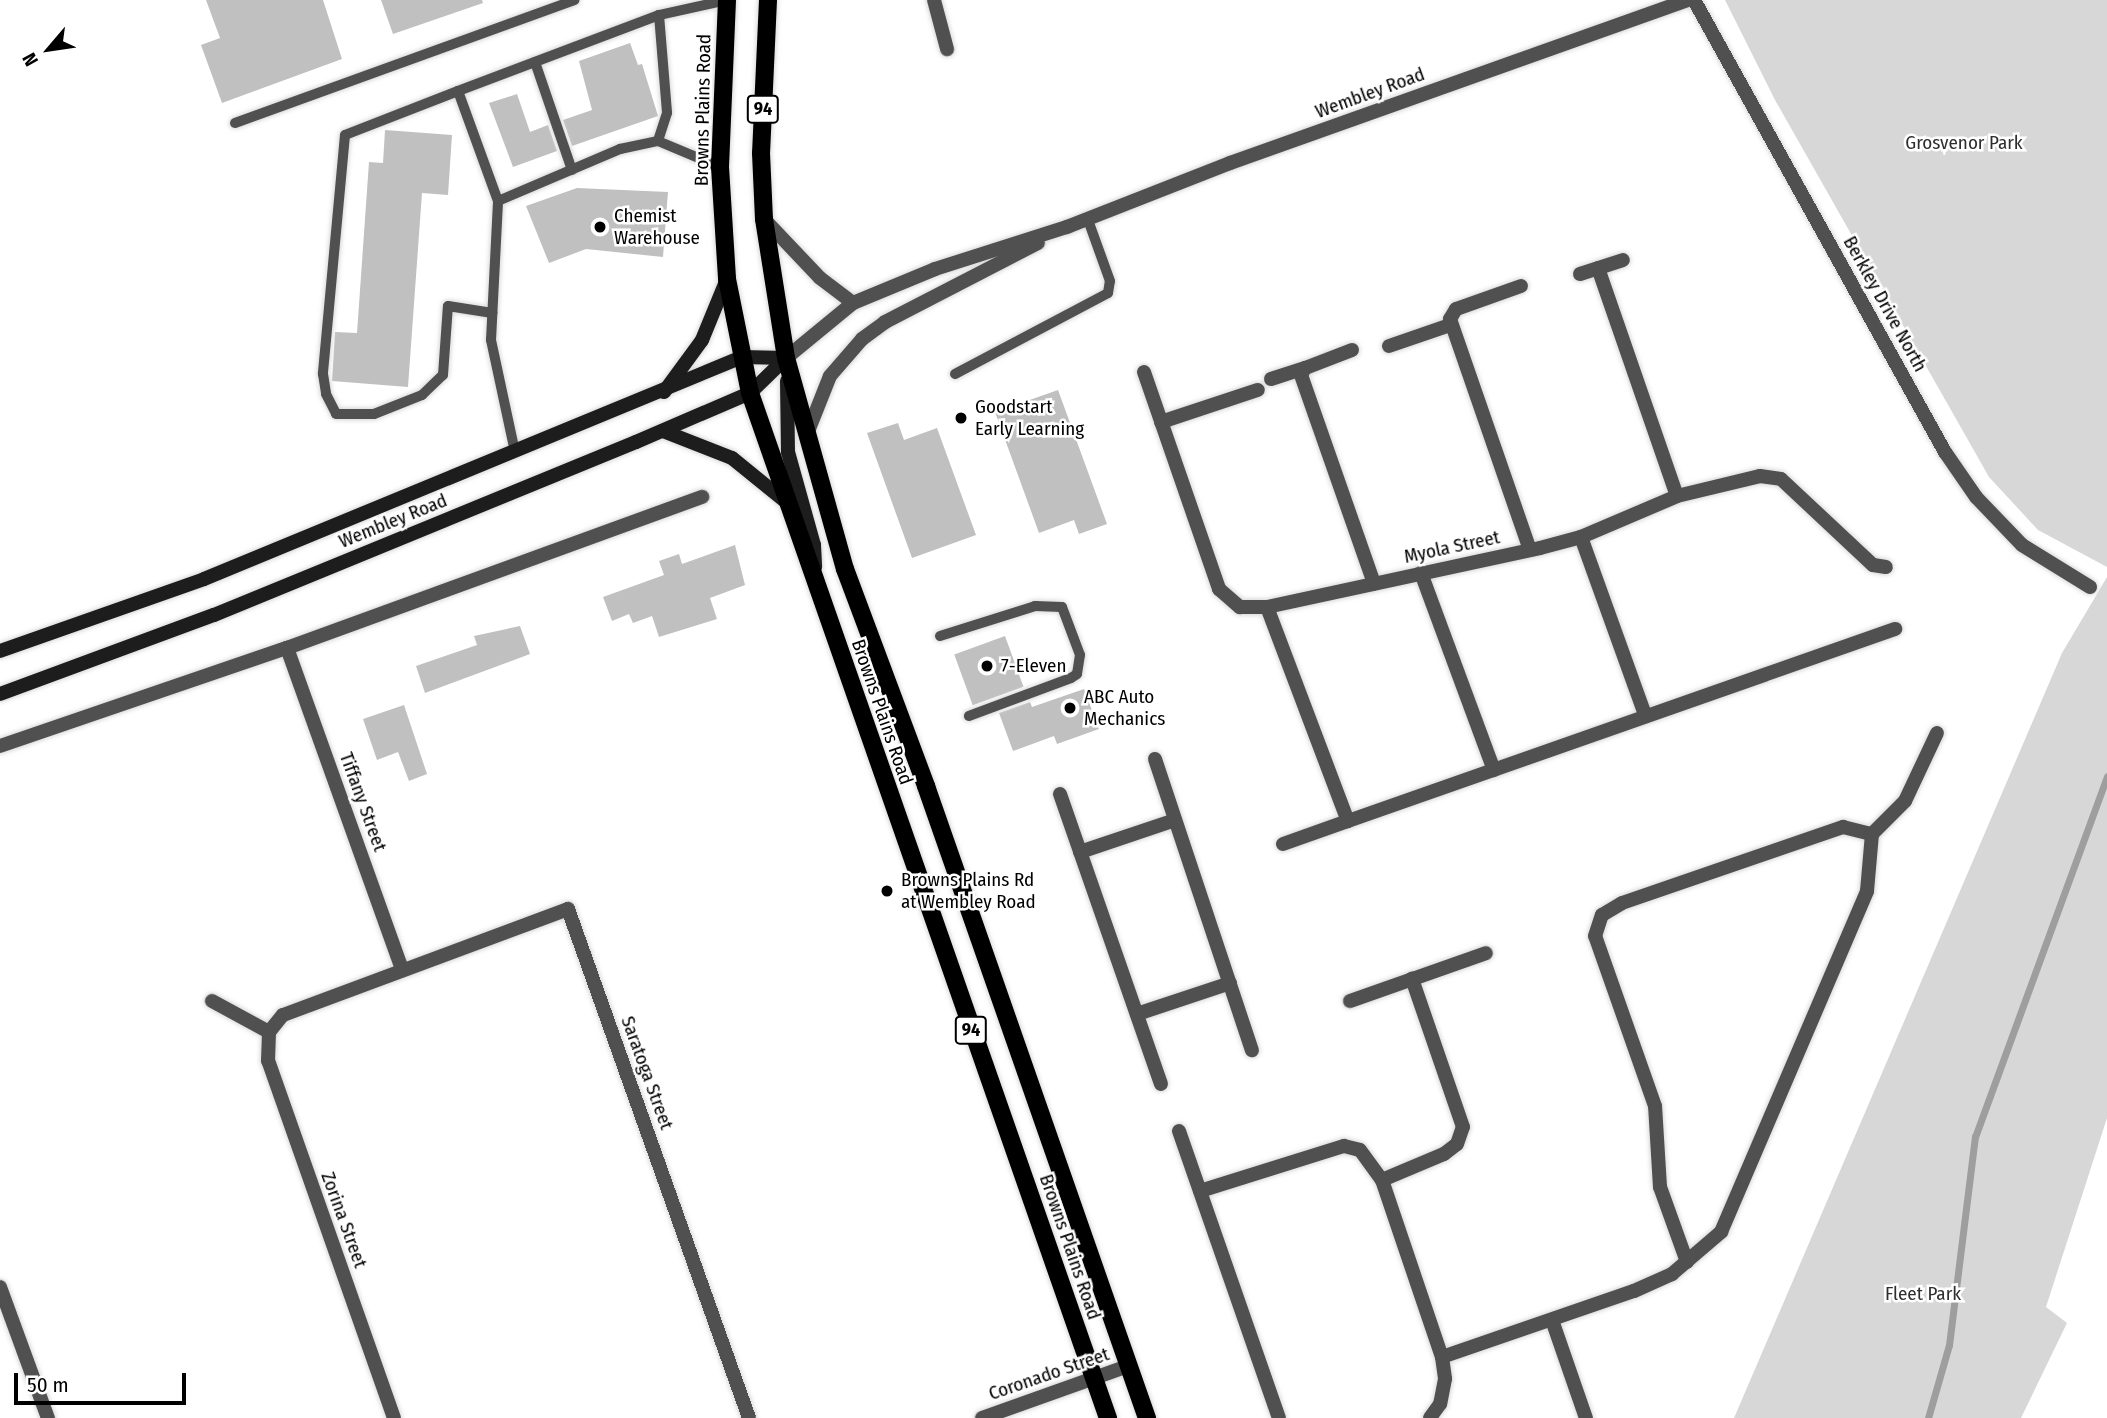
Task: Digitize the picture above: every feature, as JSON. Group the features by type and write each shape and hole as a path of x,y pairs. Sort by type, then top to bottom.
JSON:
{"main road":[{"name":"Browns Plains Road","path":"727,0 720,167 727,279 751,393 785,501 1108,1418"},
{"name":"Browns Plains Road","path":"768,0 761,153 764,219 786,358 845,569 926,786 1147,1418"},
{"path":"663,393 702,340 727,279"},
{"name":"Wembley Road","path":"0,651 204,579 663,393 742,357 786,358"},
{"path":"786,358 788,452 814,545 815,582"},
{"name":"Wembley Road","path":"0,694 214,615 663,431 751,393 786,358"},
{"path":"663,431 732,458 785,501"}],"street":[{"path":"934,0 947,49"},
{"name":"Wembley Road","path":"786,358 853,303 935,269 1087,220 1230,163 1688,0"},
{"name":"Berkley Drive North","path":"1694,0 1953,463 1976,497 2022,545 2090,587"},
{"path":"764,219 820,278 853,303"},
{"name":"Wembley Road","path":"807,434 833,372 862,339 885,322 1067,227"},
{"path":"1580,274 1623,260"},
{"path":"1598,268 1677,496"},
{"path":"1521,286 1456,309 1450,325 1530,550"},
{"path":"1389,346 1450,325"},
{"path":"1271,379 1352,350"},
{"path":"1305,368 1301,375 1306,393 1374,584"},
{"name":"Myola Street","path":"1144,372 1219,589 1240,607 1267,607 1530,550 1581,537 1677,496 1760,477 1781,479 1873,565 1886,567"},
{"path":"1161,422 1258,390"},
{"path":"0,746 287,648 702,497"},
{"path":"1581,537 1645,715"},
{"path":"1422,573 1494,770"},
{"path":"1267,607 1348,821"},
{"path":"1283,844 1895,629"},
{"name":"Tiffany Street","path":"287,648 402,970"},
{"path":"1442,1357 1634,1291 1687,1262 1721,1232 1867,891 1872,834 1905,802 1937,733"},
{"path":"1155,760 1252,1050"},
{"path":"1060,794 1161,1084"},
{"path":"1080,852 1175,820"},
{"path":"1687,1262 1660,1187 1655,1106 1595,936 1602,915 1622,902 1843,827 1872,834"},
{"name":"Saratoga Street","path":"402,970 568,909 749,1418"},
{"path":"1350,1001 1486,953"},
{"path":"212,1001 269,1032 283,1015 402,970"},
{"path":"1382,1180 1444,1154 1457,1143 1463,1127 1412,979"},
{"path":"1137,1014 1230,983"},
{"name":"Zorina Street","path":"269,1032 268,1061 394,1418"},
{"path":"1179,1131 1279,1418"},
{"path":"1200,1191 1344,1146 1360,1150 1382,1180 1442,1357 1445,1379 1440,1404 1430,1418"},
{"path":"0,1287 48,1418"},
{"path":"1552,1320 1586,1418"},
{"name":"Coronado Street","path":"982,1418 1128,1366"}],"lane":[{"path":"235,123 574,0"},
{"path":"492,313 448,306 443,376 422,394 374,414 336,414 326,394 323,374 345,135 659,15 727,0"},
{"path":"657,141 667,113 659,15"},
{"path":"535,62 572,170"},
{"path":"458,91 498,201 492,313 494,362 515,452"},
{"path":"498,201 620,149 657,141 720,167"},
{"path":"955,374 1108,293 1110,281 1087,220"},
{"path":"940,636 1035,606 1062,607 1080,655 1077,674 1071,678 969,716"}],"green space":[{"name":"Grosvenor Park","path":"1725,0 2107,0 2107,567 2038,530 1989,477 1775,100"},
{"name":"Fleet Park","path":"2107,577 2107,1118 2046,1307 2067,1323 2021,1418 1734,1418 2062,653"}],"building":[{"path":"206,0 323,0 342,59 222,103 201,45 220,38"},
{"path":"381,0 482,0 483,3 393,34"},
{"path":"630,43 638,65 642,64 658,116 572,146 563,120 592,110 579,61"},
{"path":"517,94 530,132 548,125 557,151 513,167 489,103"},
{"path":"385,130 452,135 448,195 422,193 408,387 332,381 335,332 357,333 369,162 383,163"},
{"name":"Chemist Warehouse","path":"577,188 668,192 663,257 586,249 549,263 526,206"},
{"path":"1058,390 1107,524 1079,534 1074,520 1039,533 995,412"},
{"path":"898,423 904,440 937,428 976,535 912,558 867,433"},
{"path":"735,545 745,585 710,598 717,619 659,637 652,616 633,623 629,614 612,621 603,597 664,575 659,561 679,554 682,564"},
{"path":"520,626 530,654 425,693 416,666 477,645 474,636"},
{"name":"7-Eleven","path":"1005,636 1023,687 973,705 954,654"},
{"path":"1084,689 1099,729 1057,744 1054,736 1013,751 999,713 1030,702 1032,707"},
{"path":"404,705 427,774 409,781 398,752 377,760 363,719"}],"waterway":[{"path":"1928,1418 1949,1345 1975,1137 2107,776"}],"place":[{"name":"Chemist Warehouse","path":"600,227"},
{"name":"Goodstart Early Learning","path":"961,418"},
{"name":"7-Eleven","path":"987,666"},
{"name":"ABC Auto Mechanics","path":"1070,708"},
{"name":"Browns Plains Rd at Wembley Road","path":"887,891"}]}
